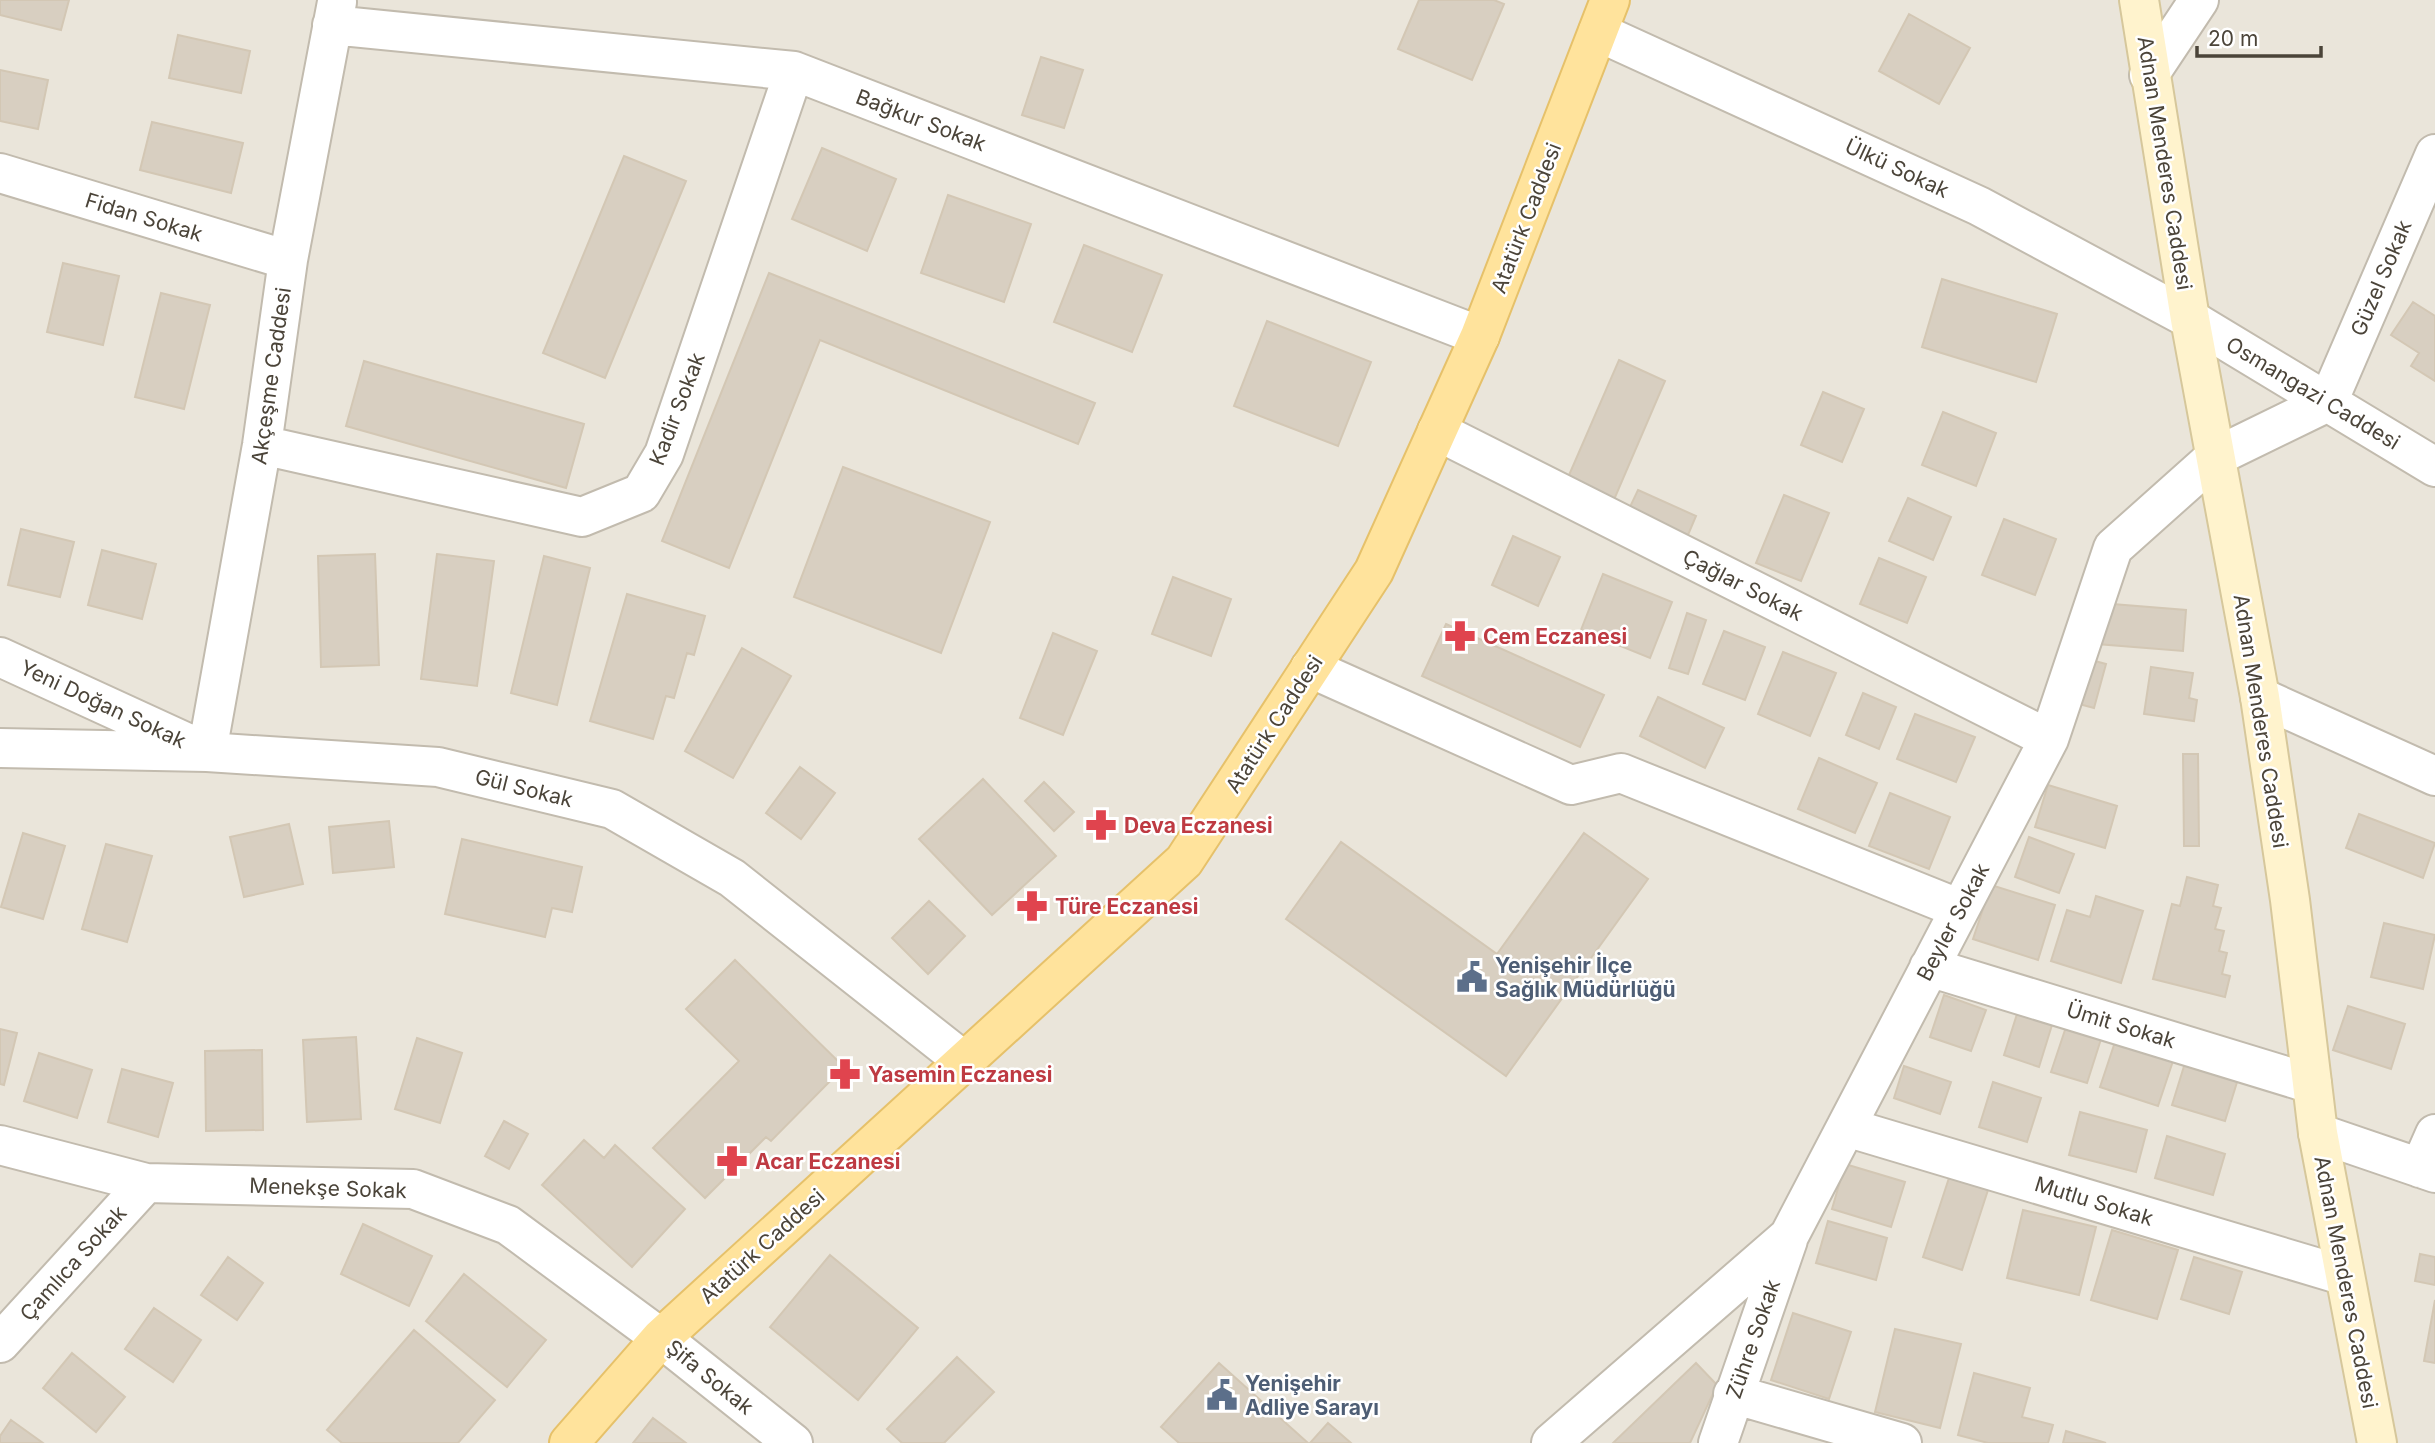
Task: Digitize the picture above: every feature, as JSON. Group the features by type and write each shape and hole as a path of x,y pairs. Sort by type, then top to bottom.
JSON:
{"main road":[{"name":"Atatürk Caddesi","path":"569,1443 660,1338 1184,860 1374,571 1480,336 1604,16"}],"street":[{"name":"Adnan Menderes Caddesi","path":"2139,0 2190,319 2260,697 2290,900 2318,1133 2377,1443"},
{"path":"2149,75 2199,0"},
{"name":"Bağkur Sokak","path":"335,13 794,71 1480,336"},
{"name":"Akçeşme Caddesi","path":"207,752 262,445 288,260 335,13"},
{"name":"Ülkü Sokak","path":"1604,16 1979,206 2190,319"},
{"name":"Kadir Sokak","path":"262,445 582,517 641,493 664,454 794,71"},
{"name":"Güzel Sokak","path":"2328,402 2435,153"},
{"name":"Fidan Sokak","path":"0,173 288,260"},
{"name":"Osmangazi Caddesi","path":"2190,319 2435,467"},
{"name":"Beyler Sokak","path":"1551,1443 1789,1236 2049,739 2113,548 2216,457 2328,402"},
{"name":"Çağlar Sokak","path":"1437,431 2049,739"},
{"name":"Yeni Doğan Sokak","path":"0,657 207,752"},
{"path":"1310,668 1571,785 1621,773 1960,909"},
{"path":"2260,697 2435,776"},
{"name":"Gül Sokak","path":"0,748 207,752 438,767 612,809 733,878 965,1062"},
{"name":"Ümit Sokak","path":"1930,967 2312,1084"},
{"name":"Mutlu Sokak","path":"1846,1127 2343,1275"},
{"path":"2318,1133 2430,1158"},
{"name":"Menekşe Sokak","path":"0,1145 146,1183 412,1189 508,1225 660,1338"},
{"name":"Çamlıca Sokak","path":"0,1343 146,1183"},
{"name":"Zühre Sokak","path":"1718,1443 1789,1236"},
{"name":"Şifa Sokak","path":"660,1338 793,1443"},
{"path":"1733,1394 1902,1443"}],"shaded area":[{"path":"0,0 2435,0 2435,1443 0,1443"}],"building":[{"path":"0,0 69,0 61,30 0,15"},
{"path":"1419,0 1494,0 1504,4 1472,80 1398,49"},
{"path":"1909,14 1970,48 1939,104 1879,71"},
{"path":"178,35 250,51 241,93 169,78"},
{"path":"1041,57 1083,70 1064,128 1022,115"},
{"path":"0,70 48,80 38,129 0,121"},
{"path":"152,122 243,143 231,193 140,170"},
{"path":"822,148 896,179 867,251 792,219"},
{"path":"624,156 686,181 605,378 543,353"},
{"path":"948,195 1031,224 1004,302 921,273"},
{"path":"1084,245 1162,275 1132,352 1054,322"},
{"path":"63,263 119,276 103,345 47,332"},
{"path":"769,273 1095,403 1078,444 820,340 729,568 662,541"},
{"path":"1942,279 2057,314 2036,382 1922,347"},
{"path":"161,293 210,305 184,409 135,397"},
{"path":"2413,302 2435,316 2435,381 2411,366 2419,353 2391,335"},
{"path":"1267,321 1371,362 1338,446 1234,406"},
{"path":"1619,360 1665,381 1613,502 1566,482"},
{"path":"364,361 584,424 566,488 346,426"},
{"path":"1823,392 1864,409 1842,462 1801,445"},
{"path":"1943,412 1996,433 1976,486 1922,465"},
{"path":"843,467 990,522 941,653 794,597"},
{"path":"1638,490 1696,516 1688,535 1629,509"},
{"path":"1784,495 1829,513 1801,581 1756,563"},
{"path":"1908,498 1951,517 1933,560 1889,541"},
{"path":"2004,519 2056,539 2035,595 1982,575"},
{"path":"21,529 74,542 60,597 8,585"},
{"path":"1513,536 1560,557 1538,606 1492,585"},
{"path":"102,550 156,564 142,619 88,605"},
{"path":"375,554 379,665 321,667 318,556"},
{"path":"437,554 494,561 477,686 421,679"},
{"path":"544,556 590,568 557,705 511,693"},
{"path":"1879,558 1926,577 1907,623 1860,604"},
{"path":"1603,574 1672,602 1650,658 1581,630"},
{"path":"1173,577 1231,599 1211,656 1152,634"},
{"path":"627,594 705,616 694,655 687,653 674,698 666,696 653,739 590,721"},
{"path":"2100,603 2186,610 2183,651 2097,644"},
{"path":"1687,613 1706,620 1688,674 1669,668"},
{"path":"1446,624 1604,695 1580,747 1422,676"},
{"path":"1724,631 1765,647 1745,700 1703,684"},
{"path":"1053,633 1097,651 1063,735 1020,718"},
{"path":"742,648 791,676 733,778 685,751"},
{"path":"1783,652 1836,673 1810,736 1758,714"},
{"path":"2080,657 2106,664 2094,708 2068,701"},
{"path":"2151,667 2193,673 2189,698 2197,700 2194,721 2144,714"},
{"path":"1863,693 1896,707 1879,749 1846,735"},
{"path":"1658,697 1724,728 1705,768 1640,736"},
{"path":"1915,714 1975,737 1956,782 1897,759"},
{"path":"2183,754 2198,754 2199,846 2184,846"},
{"path":"1819,758 1877,783 1855,833 1798,809"},
{"path":"800,767 835,793 801,839 766,813"},
{"path":"983,779 1056,856 992,915 919,839"},
{"path":"1044,782 1074,812 1054,831 1025,801"},
{"path":"2048,785 2117,806 2105,848 2035,827"},
{"path":"1890,793 1950,817 1929,869 1869,846"},
{"path":"2359,814 2435,843 2423,878 2346,848"},
{"path":"389,821 394,867 333,873 329,827"},
{"path":"289,824 303,884 244,897 230,837"},
{"path":"23,833 65,846 43,919 1,907"},
{"name":"Yenişehir İlçe Sağlık Müdürlüğü","path":"1584,833 1648,879 1506,1076 1286,919 1341,842 1497,954"},
{"path":"2029,837 2074,854 2059,893 2015,877"},
{"path":"462,839 582,867 572,912 552,908 545,937 445,914"},
{"path":"106,844 152,856 127,942 82,929"},
{"path":"2187,877 2218,885 2213,906 2221,908 2215,929 2224,931 2219,951 2227,953 2222,974 2230,976 2225,997 2153,979 2172,904 2180,906"},
{"path":"1991,885 2055,905 2038,960 1973,939"},
{"path":"2096,896 2143,911 2121,983 2051,961 2067,910 2090,917"},
{"path":"929,901 965,936 928,974 892,938"},
{"path":"2384,923 2435,935 2423,989 2371,977"},
{"path":"735,960 844,1067 771,1141 766,1137 705,1198 653,1148 739,1061 686,1009"},
{"path":"1944,995 1986,1010 1971,1051 1930,1037"},
{"path":"2348,1006 2405,1024 2391,1069 2333,1050"},
{"path":"2017,1014 2052,1025 2039,1067 2004,1055"},
{"path":"2067,1024 2102,1036 2087,1083 2051,1072"},
{"path":"0,1029 17,1033 4,1085 0,1084"},
{"path":"356,1037 361,1119 307,1122 303,1040"},
{"path":"417,1038 462,1053 440,1123 395,1109"},
{"path":"2116,1039 2174,1058 2158,1106 2100,1087"},
{"path":"262,1050 263,1130 206,1131 205,1051"},
{"path":"39,1053 92,1070 77,1118 24,1101"},
{"path":"2185,1063 2238,1079 2225,1121 2172,1105"},
{"path":"1904,1066 1951,1082 1940,1114 1894,1098"},
{"path":"122,1069 173,1083 158,1137 108,1122"},
{"path":"1993,1082 2041,1098 2027,1142 1979,1127"},
{"path":"2080,1112 2147,1130 2136,1172 2069,1155"},
{"path":"504,1121 528,1134 509,1169 485,1156"},
{"path":"2167,1136 2225,1154 2213,1195 2155,1178"},
{"path":"584,1140 604,1158 615,1145 685,1209 632,1267 542,1185"},
{"path":"1845,1164 1905,1182 1891,1227 1832,1209"},
{"path":"1949,1178 1988,1190 1962,1270 1923,1257"},
{"path":"2023,1210 2096,1227 2079,1295 2007,1278"},
{"path":"1828,1221 1887,1238 1876,1280 1816,1263"},
{"path":"363,1224 432,1256 409,1306 341,1274"},
{"path":"2112,1230 2178,1250 2157,1319 2091,1300"},
{"path":"2420,1254 2435,1257 2435,1285 2415,1281"},
{"path":"830,1255 918,1328 858,1400 770,1327"},
{"path":"228,1257 263,1283 237,1320 201,1295"},
{"path":"2194,1257 2242,1272 2229,1314 2181,1299"},
{"path":"464,1274 546,1340 507,1387 426,1321"},
{"path":"2435,1300 2435,1363 2424,1361"},
{"path":"154,1308 201,1340 173,1382 125,1349"},
{"path":"1793,1313 1851,1332 1829,1399 1771,1380"},
{"path":"1895,1329 1961,1344 1940,1428 1875,1412"},
{"path":"414,1330 495,1400 458,1443 342,1443 327,1430"},
{"path":"72,1353 125,1397 96,1432 43,1388"},
{"path":"957,1357 994,1392 944,1443 902,1443 887,1429"},
{"name":"Yenişehir Adliye Sarayı","path":"1219,1363 1308,1443 1179,1443 1161,1427"},
{"path":"1696,1363 1717,1385 1690,1443 1613,1443"},
{"path":"1974,1373 2030,1388 2022,1417 2053,1425 2048,1443 1988,1443 1958,1435"},
{"path":"653,1418 686,1443 633,1443"},
{"path":"11,1420 43,1443 0,1443 0,1436"},
{"name":"Yenişehir Adliye Sarayı","path":"1328,1423 1351,1443 1310,1443"},
{"path":"2066,1431 2106,1443 2063,1443"}],"place":[{"name":"Cem Eczanesi","path":"1460,636"},
{"name":"Deva Eczanesi","path":"1101,825"},
{"name":"Türe Eczanesi","path":"1032,906"},
{"name":"Yenişehir İlçe Sağlık Müdürlüğü","path":"1472,977"},
{"name":"Yasemin Eczanesi","path":"845,1074"},
{"name":"Acar Eczanesi","path":"732,1161"},
{"name":"Yenişehir Adliye Sarayı","path":"1222,1395"}]}
